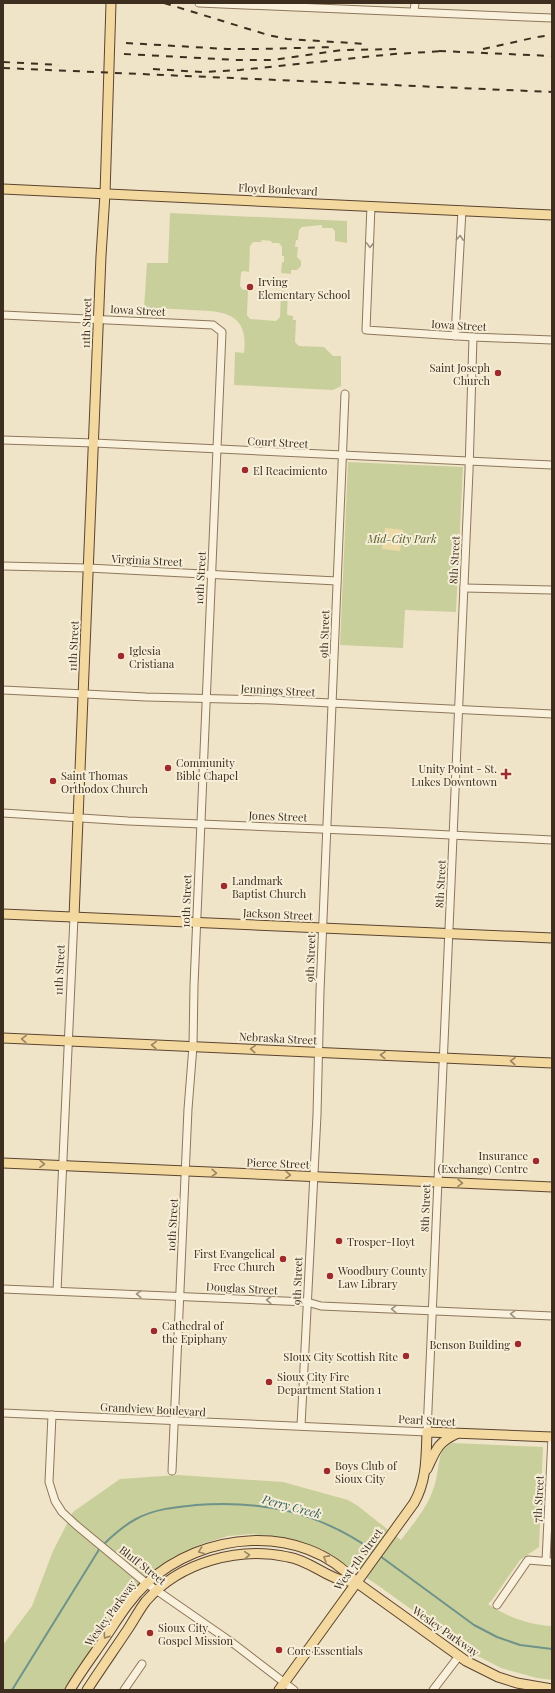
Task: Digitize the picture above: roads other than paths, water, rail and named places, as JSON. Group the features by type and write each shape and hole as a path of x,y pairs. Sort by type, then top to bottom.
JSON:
{"main road":[{"name":"11th Street","path":"74,917 98,319 105,194 111,3"},
{"name":"Floyd Boulevard","path":"3,188 552,215"},
{"name":"Jackson Street","path":"3,914 552,938"},
{"name":"Nebraska Street","path":"3,1038 552,1063"},
{"name":"Pierce Street","path":"3,1163 552,1187"},
{"name":"Pearl Street","path":"427,1432 552,1437"},
{"name":"West 7th Street","path":"281,1686 417,1498 425,1474 427,1432"},
{"path":"425,1474 438,1447 445,1439 458,1433"},
{"name":"Wesley Parkway","path":"70,1690 124,1609 146,1583 177,1561 203,1550 228,1542 251,1540 290,1544 308,1549 325,1557 346,1570 356,1582 459,1656 498,1677 517,1683 552,1689"},
{"name":"Wesley Parkway","path":"87,1690 146,1602 158,1590 183,1573 200,1564 215,1559 251,1554 277,1555 306,1562 339,1580 356,1582"}],"street":[{"path":"199,3 552,18"},
{"path":"414,12 415,3"},
{"name":"Iowa Street","path":"371,206 366,330 473,337 552,340"},
{"path":"455,336 462,210"},
{"name":"Iowa Street","path":"3,315 214,325 222,332"},
{"name":"10th Street","path":"172,1471 193,1046 196,923 222,332"},
{"name":"8th Street","path":"427,1432 442,1058 464,588 473,337"},
{"name":"9th Street","path":"302,1426 320,1052 320,991 345,394"},
{"name":"Court Street","path":"3,440 552,465"},
{"name":"Virginia Street","path":"3,566 88,568 337,581"},
{"path":"464,588 552,590"},
{"name":"Jennings Street","path":"3,690 552,714"},
{"name":"Jones Street","path":"3,814 552,840"},
{"name":"11th Street","path":"57,1291 74,917"},
{"name":"Douglas Street","path":"3,1289 308,1302 321,1306 552,1316"},
{"name":"Grandview Boulevard","path":"3,1413 302,1426"},
{"name":"Bluff Street","path":"52,1415 49,1482 55,1501 62,1512 76,1526 146,1583 234,1644 281,1686 294,1690"},
{"name":"Pearl Street","path":"302,1426 427,1432"},
{"name":"7th Street","path":"549,1561 552,1437"},
{"path":"497,1605 528,1560 549,1561"},
{"path":"433,1690 459,1656"},
{"path":"124,1690 142,1664"}],"waterway":[{"name":"Perry Creek","path":"103,1545 127,1524 150,1513 165,1509 196,1505 221,1504 268,1507 312,1518 354,1538 375,1552"},
{"name":"Perry Creek","path":"12,1690 100,1548"},
{"name":"Perry Creek","path":"380,1556 474,1625 497,1637 520,1645 552,1649"}],"railway":[{"path":"164,3 268,35 287,39 367,44"},
{"path":"483,49 552,35"},
{"path":"126,43 227,49 334,47"},
{"path":"124,54 236,60 272,60 342,50 401,49"},
{"path":"439,51 552,56"},
{"path":"153,69 202,72 240,70 394,54 444,51"},
{"path":"3,62 59,65"},
{"path":"3,68 552,92"}],"place":[{"name":"Irving Elementary School","path":"250,287"},
{"name":"Saint Joseph Church","path":"498,373"},
{"name":"El Reacimiento","path":"245,470"},
{"name":"Iglesia Cristiana","path":"121,656"},
{"name":"Community Bible Chapel","path":"168,768"},
{"name":"Unity Point - St. Lukes Downtown","path":"506,774"},
{"name":"Saint Thomas Orthodox Church","path":"53,781"},
{"name":"Landmark Baptist Church","path":"224,886"},
{"name":"Insurance (Exchange) Centre","path":"536,1161"},
{"name":"Trosper-Hoyt","path":"339,1241"},
{"name":"First Evangelical Free Church","path":"283,1259"},
{"name":"Woodbury County Law Library","path":"330,1276"},
{"name":"Cathedral of the Epiphany","path":"154,1331"},
{"name":"Benson Building","path":"518,1344"},
{"name":"SIoux City Scottish Rite","path":"406,1356"},
{"name":"Sioux City Fire Department Station 1","path":"269,1382"},
{"name":"Boys Club of Sioux City","path":"327,1471"},
{"name":"Sioux City Gospel Mission","path":"150,1633"},
{"name":"Core Essentials","path":"279,1650"}],"park label":[{"name":"Mid-City Park","path":"402,538"}]}
